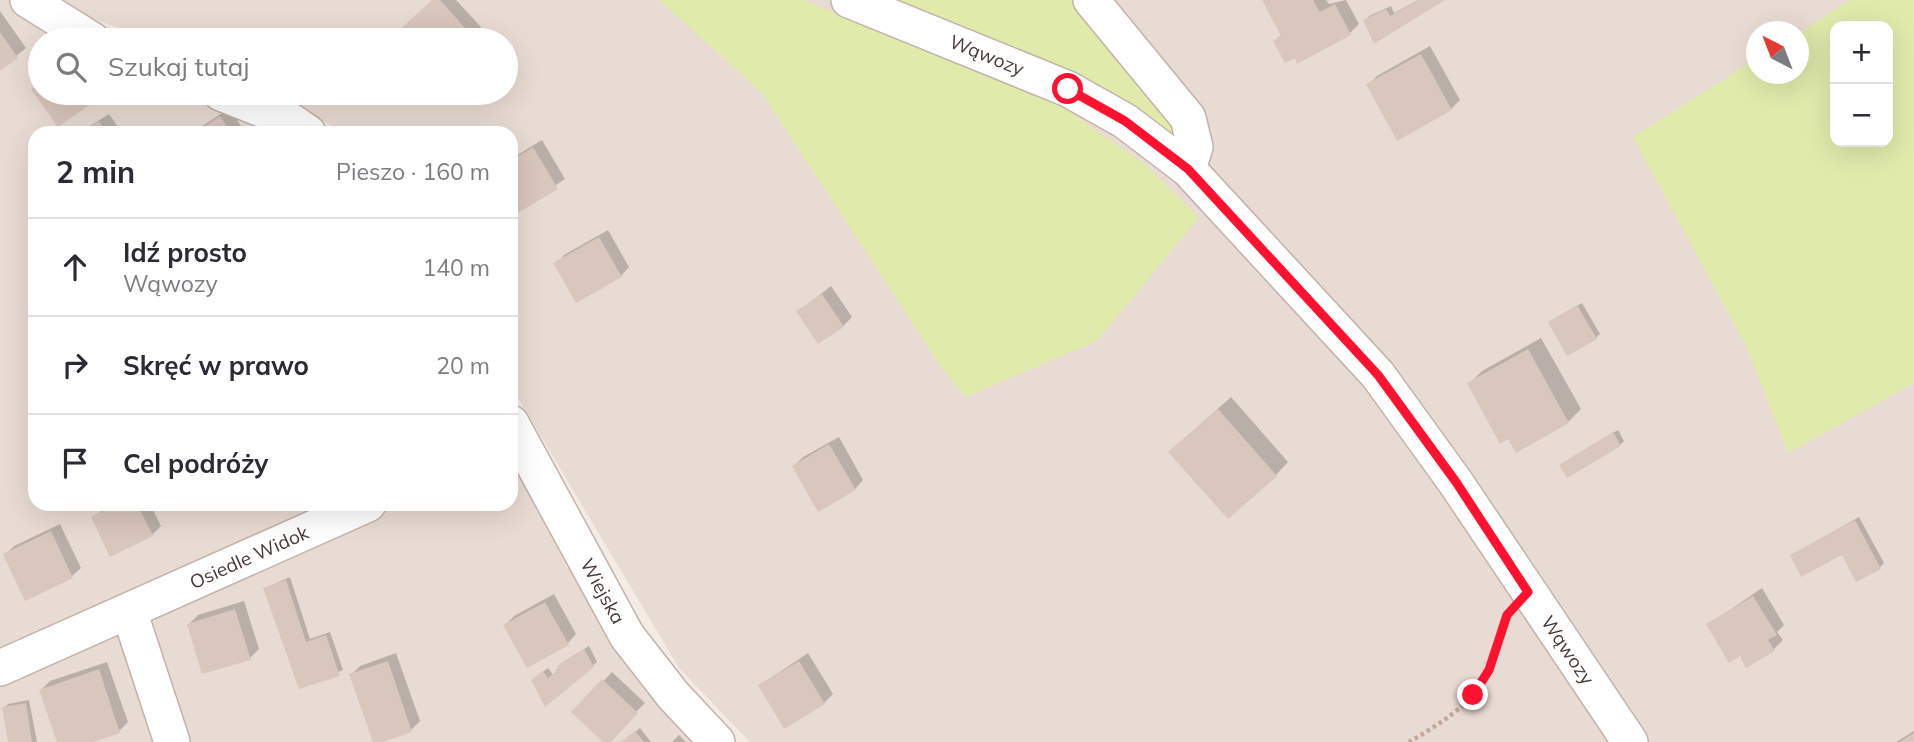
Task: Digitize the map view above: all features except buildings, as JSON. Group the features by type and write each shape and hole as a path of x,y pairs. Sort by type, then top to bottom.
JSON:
{"street":[{"path":"27,0 72,28"},
{"name":"Wąwozy","path":"849,0 1068,89 1125,121 1188,169 1378,375 1456,482 1630,742"},
{"path":"1091,0 1188,118 1195,147 1188,169"},
{"path":"251,105 298,126"},
{"name":"Wiejska","path":"518,441 627,636 673,695 717,742"},
{"name":"Osiedle Widok","path":"0,668 353,511"},
{"path":"129,611 172,742"}],"path":[{"path":"1409,742 1437,725 1473,695 1489,670 1507,615 1528,592"}],"shaded area":[{"path":"0,0 11,0 53,28 28,28 28,105 212,105 261,126 28,126 28,511 311,511 0,650"},
{"path":"58,0 1914,0 1914,742 750,742 679,668 518,398 518,126 332,126 294,105 518,105 518,28 119,28 79,14"},
{"path":"518,465 698,742 0,742 0,684 384,511 518,511"}],"green space":[{"path":"659,0 803,0 1052,100 1143,163 1199,217 1098,340 966,397 943,370 761,92"},
{"path":"888,0 1076,0 1176,121 1176,135 1172,138"},
{"path":"1850,0 1914,0 1914,383 1788,453 1748,350 1633,137 1746,65 1746,84 1809,84 1809,27"}],"route":[{"path":"1068,89 1125,121 1188,169 1378,375 1456,482 1528,592 1507,615 1489,670 1473,695"}]}
